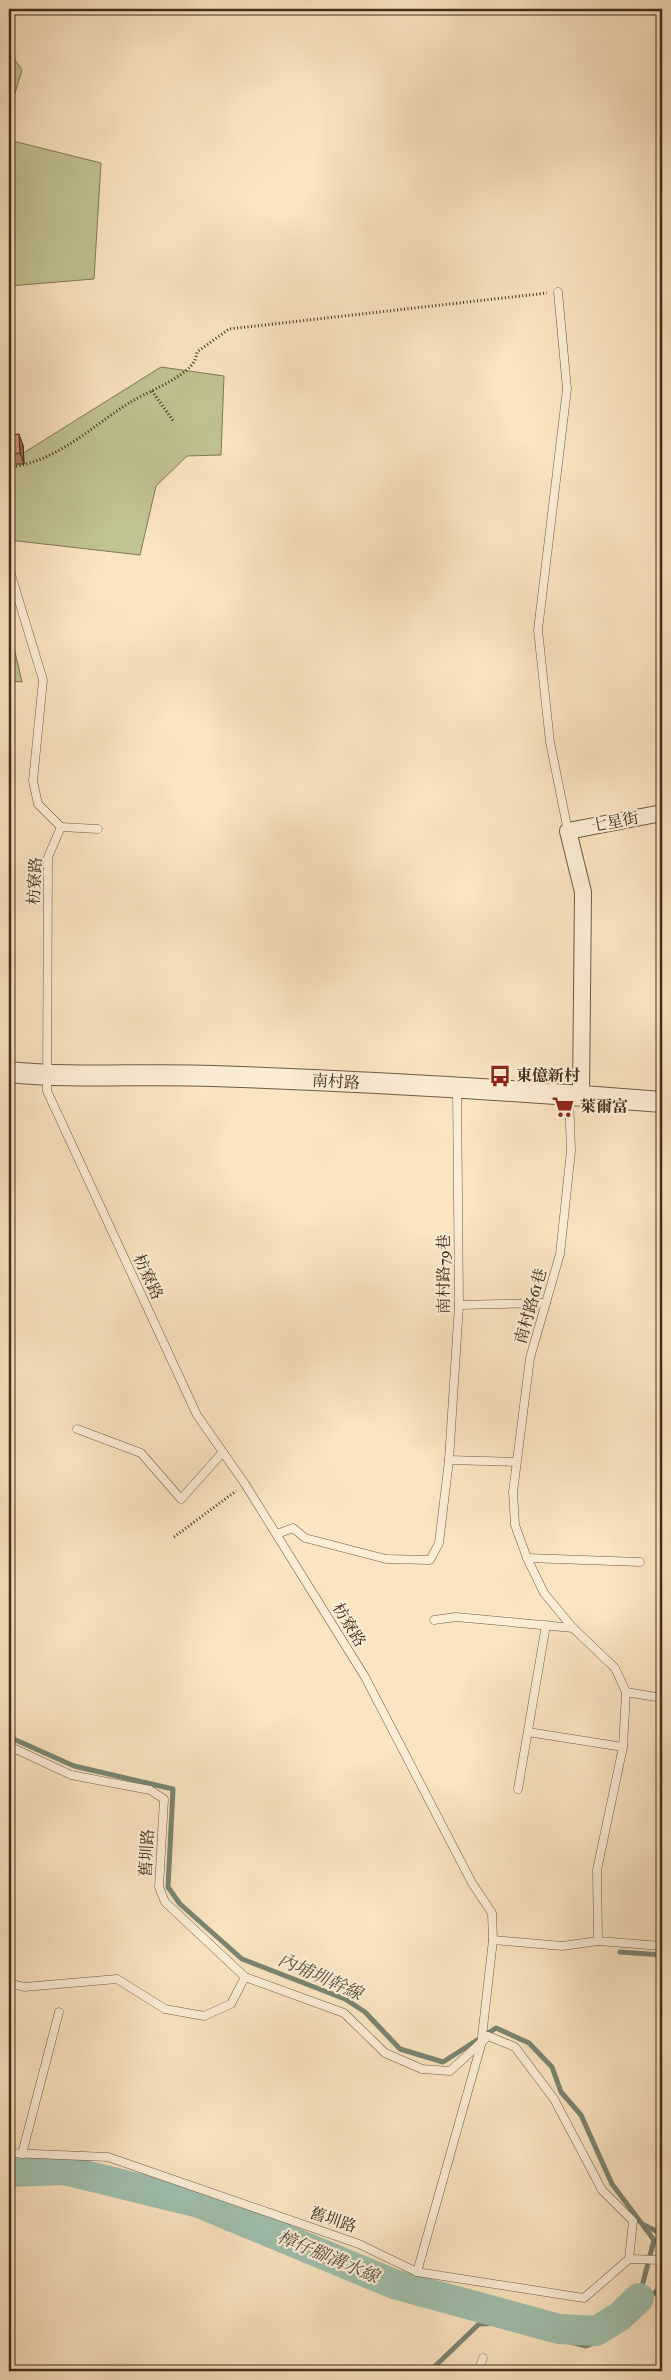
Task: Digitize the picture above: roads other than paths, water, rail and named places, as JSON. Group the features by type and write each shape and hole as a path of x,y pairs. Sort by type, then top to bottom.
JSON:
{"street":[{"name":"七星街","path":"568,831 662,813"},
{"path":"568,831 583,892 575,1095"},
{"name":"南村路","path":"9,1072 46,1076 211,1076 458,1087 662,1102"}],"lane":[{"path":"558,292 567,389 538,630 550,742 568,831"},
{"path":"9,568 43,680 33,781 38,804 61,827 98,829"},
{"name":"枋寮路","path":"61,827 48,857 47,1091 197,1415 277,1534 364,1677 472,1883 492,1913 493,1940"},
{"name":"南村路79巷","path":"277,1534 292,1528 305,1538 386,1559 430,1560 438,1543 449,1460 458,1305 458,1087"},
{"name":"南村路61巷","path":"527,1558 515,1525 513,1492 516,1462 530,1358 560,1254 572,1150 575,1095"},
{"path":"458,1305 546,1302"},
{"path":"77,1429 141,1453 181,1499 223,1452"},
{"path":"449,1460 516,1462"},
{"path":"598,1941 597,1870 623,1747 626,1692 614,1668 573,1628 544,1593 527,1558 640,1562"},
{"path":"434,1620 456,1617 573,1628"},
{"path":"518,1789 546,1625"},
{"path":"626,1692 662,1698"},
{"path":"528,1732 623,1747"},
{"name":"舊圳路","path":"9,1746 71,1775 150,1790 164,1799 159,1887 165,1902 245,1977 344,2013 385,2053 422,2070 450,2071 488,2036 515,2047 554,2099 602,2190 633,2221 629,2259 584,2298 417,2272 359,2244 108,2157 9,2153"},
{"path":"417,2272 480,2045 493,1940 562,1946 598,1941 662,1946"},
{"path":"9,1983 24,1987 117,1979 165,2008 204,2016 231,2004 245,1977"},
{"path":"22,2154 59,2012"},
{"path":"629,2259 662,2260"},
{"path":"478,2371 483,2358"}],"waterway":[{"name":"內埔圳幹線","path":"9,1737 74,1766 173,1789 168,1887 180,1904 242,1959 345,1999 365,2012 400,2049 443,2062 496,2028 529,2043 552,2067 561,2092 581,2115 612,2184 654,2240 639,2298"},
{"path":"620,1952 662,1955"},
{"name":"樟仔腳溝水線","path":"9,2172 64,2170 199,2203 394,2284 559,2329 596,2331 619,2317 639,2298"},
{"path":"644,2225 662,2234"},
{"path":"430,2371 479,2324 501,2323 586,2346 602,2340 662,2286"}],"place":[{"name":"東億新村","path":"500,1076"},
{"name":"萊爾富","path":"563,1107"}]}
